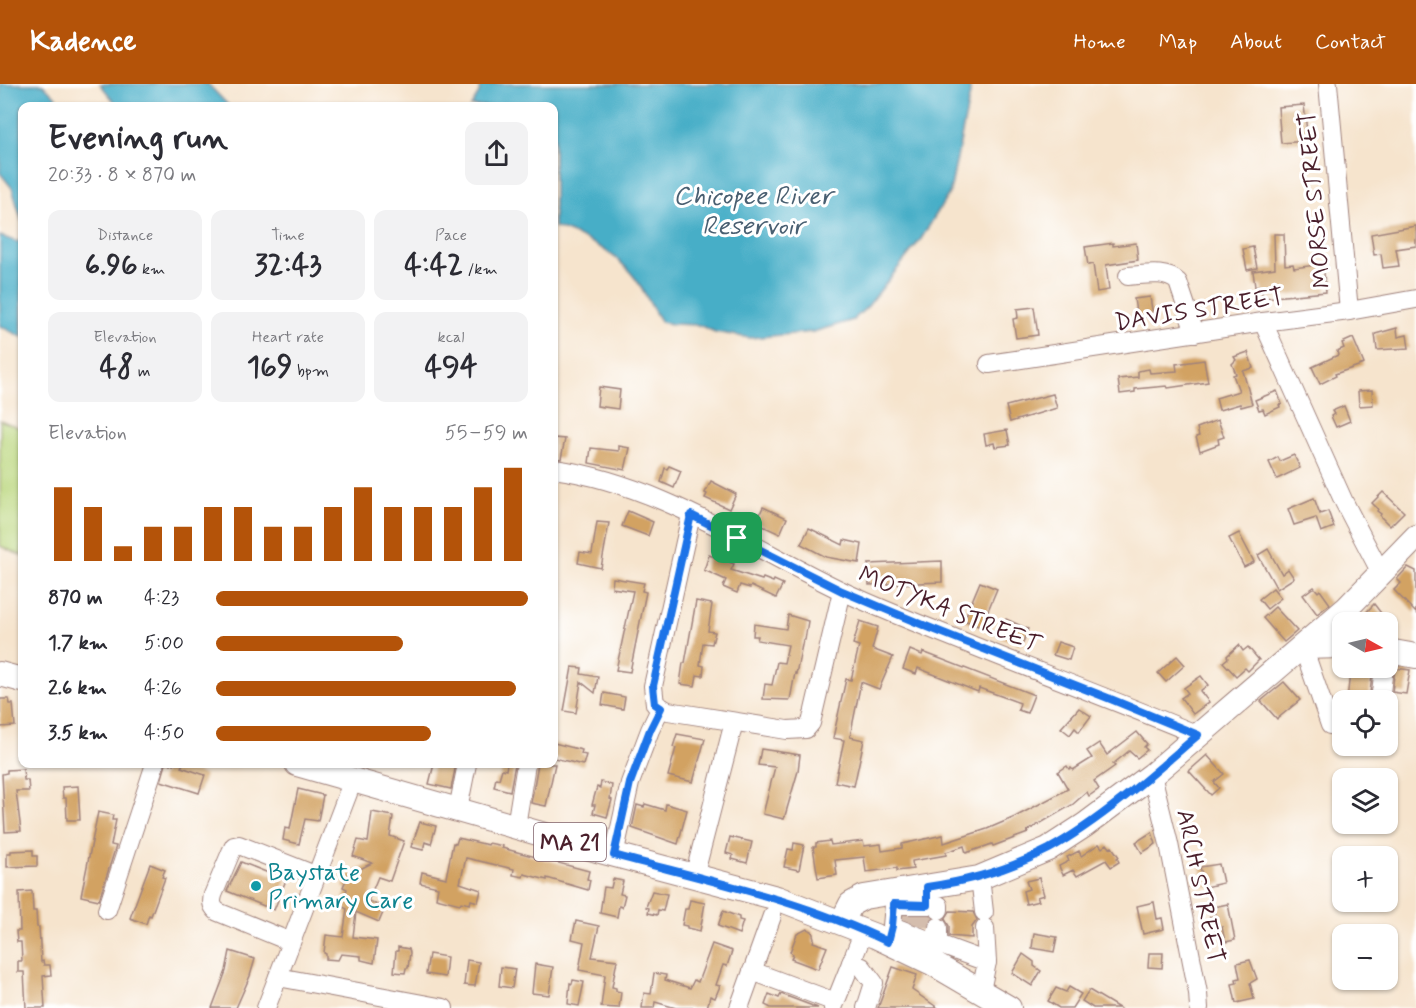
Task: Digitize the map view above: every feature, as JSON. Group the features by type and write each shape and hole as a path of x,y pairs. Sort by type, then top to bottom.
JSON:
{"main road":[{"path":"853,927 850,904 864,897 919,923 981,877 1048,849 1085,825 1152,775 1347,608 1416,537"},
{"path":"1303,646 1332,646"},
{"path":"1398,653 1416,656"},
{"path":"0,674 18,679"},
{"name":"MA 21","path":"311,768 614,855 777,898 853,927 919,923 984,998 1009,1008"}],"street":[{"name":"MORSE STREET","path":"1328,84 1349,311"},
{"path":"1128,276 1163,274 1171,276 1178,282 1195,333"},
{"name":"DAVIS STREET","path":"989,364 1416,299"},
{"path":"1263,322 1344,502 1381,573"},
{"name":"MOTYKA STREET","path":"558,470 607,480 649,496 842,591 933,630 1198,735"},
{"path":"614,855 630,783 658,706 653,686 691,515"},
{"path":"658,706 668,711 734,722 787,730 806,729 811,723 842,591"},
{"path":"1303,646 1332,724"},
{"path":"694,877 734,722"},
{"path":"107,909 154,768"},
{"path":"458,809 466,768"},
{"path":"516,826 525,768"},
{"name":"ARCH STREET","path":"1152,775 1169,844 1198,993 1198,1008"},
{"path":"266,1008 353,780"},
{"path":"291,942 218,912 213,907 213,895 234,846 239,845 315,875"},
{"path":"981,877 987,962 984,998"},
{"path":"739,1008 772,916"},
{"path":"919,923 987,962"},
{"path":"752,971 834,1005 851,963 853,927"},
{"path":"851,963 862,967 874,983 866,1008"},
{"path":"278,977 444,1008"}],"green space":[{"path":"0,420 18,427 18,554 0,546"}],"water":[{"path":"0,84 43,84 61,102 18,102 18,208 12,188 0,173"},
{"path":"100,84 208,84 225,102 115,102"},
{"name":"Chicopee River Reservoir","path":"480,84 970,84 970,94 950,192 921,239 868,306 853,320 813,332 750,338 715,332 699,325 661,322 639,283 627,268 588,240 558,228 558,102 473,102 479,93"},
{"path":"0,236 18,242 18,335 0,326"}],"building":[{"path":"1304,105 1308,141 1281,143 1278,107"},
{"path":"1416,226 1416,246 1396,249 1399,266 1383,268 1381,254 1374,255 1371,234"},
{"path":"1274,234 1284,234 1285,265 1293,264 1294,268 1323,264 1326,292 1263,298 1261,286 1255,287 1253,271 1275,268"},
{"path":"1113,243 1113,246 1136,243 1138,260 1106,265 1109,290 1097,292 1093,264 1088,265 1085,247"},
{"path":"1253,247 1257,268 1247,270 1243,249"},
{"path":"1150,297 1153,316 1137,318 1134,299"},
{"path":"1034,307 1038,335 1016,338 1013,319 1018,318 1017,309"},
{"path":"1397,328 1398,337 1407,335 1409,348 1377,350 1375,334"},
{"path":"1353,338 1364,364 1335,374 1336,376 1320,384 1312,367 1338,355 1337,351 1344,348 1342,343"},
{"path":"1248,352 1253,368 1243,371 1252,404 1241,407 1240,404 1219,410 1216,398 1239,391 1233,375 1236,374 1232,364 1236,360 1234,357"},
{"path":"1204,360 1208,382 1168,388 1167,386 1135,389 1135,392 1120,394 1118,379 1138,377 1138,371 1149,369 1150,373 1177,371 1176,364"},
{"path":"599,387 620,390 618,409 597,406"},
{"path":"1372,390 1373,405 1359,406 1358,391"},
{"path":"1277,391 1282,404 1279,405 1280,407 1265,414 1263,409 1259,410 1255,400"},
{"path":"1053,394 1057,408 1010,422 1006,406"},
{"path":"1344,406 1350,421 1336,427 1331,416 1334,414 1332,411"},
{"path":"1218,420 1224,437 1218,439 1219,444 1200,451 1196,437 1199,436 1197,428"},
{"path":"1007,430 1010,445 995,447 994,443 986,445 984,434"},
{"path":"558,438 565,439 561,459 558,459"},
{"path":"619,446 630,448 625,470 589,463 591,448 619,451"},
{"path":"1294,455 1300,468 1277,479 1269,462 1278,457 1280,461"},
{"path":"669,466 681,471 674,488 661,482 665,468"},
{"path":"711,481 736,494 729,509 705,498"},
{"path":"1383,492 1404,512 1390,526 1372,503"},
{"path":"1314,498 1320,514 1328,511 1334,527 1321,532 1316,518 1294,525 1288,509"},
{"path":"763,507 787,518 780,534 756,523"},
{"path":"628,511 653,522 648,536 622,526"},
{"path":"597,522 609,523 601,568 578,563 580,552 592,554"},
{"path":"809,528 843,545 844,540 862,544 859,563 826,557 801,544"},
{"path":"1239,533 1254,562 1244,567 1229,538"},
{"path":"1268,549 1282,574 1288,569 1294,578 1277,589 1258,555"},
{"path":"709,555 734,564 731,570 783,584 776,598 751,586 750,588 740,585 737,593 723,587 726,580 704,570"},
{"path":"942,561 942,582 869,585 868,564"},
{"path":"1408,567 1416,571 1416,613 1394,590 1401,583 1397,579"},
{"path":"613,578 644,583 642,591 646,592 630,672 616,670 633,591 612,588"},
{"path":"980,582 997,589 981,627 964,620"},
{"path":"1314,587 1318,592 1320,590 1330,604 1317,614 1303,595"},
{"path":"1273,588 1281,598 1267,609 1259,599"},
{"path":"696,601 712,604 708,631 715,632 712,644 703,643 700,665 704,666 703,676 697,675 695,686 680,684"},
{"path":"1374,604 1380,612 1367,612"},
{"path":"1275,607 1297,631 1284,642 1263,618"},
{"path":"788,615 808,621 790,700 763,699 765,684 772,685 777,662 784,663 788,645 757,640 758,636 753,636 754,624 786,629"},
{"path":"1006,619 1028,629 1022,645 999,636"},
{"path":"860,621 878,627 872,649 893,657 879,689 861,682 850,737 864,740 854,786 835,782 844,740 833,738 846,679 851,680 859,646 853,644"},
{"path":"1058,642 1073,647 1069,660 1053,655"},
{"path":"1239,645 1243,651 1248,647 1259,660 1248,671 1245,668 1236,676 1223,662"},
{"path":"910,650 922,655 923,652 1034,695 1027,713 1018,710 1020,703 979,688 978,692 918,668 916,674 903,669"},
{"path":"1177,656 1185,665 1166,682 1158,673"},
{"path":"572,667 582,668 581,674 598,677 595,693 581,682 576,713 564,711"},
{"path":"1398,668 1410,670 1406,694 1392,690 1394,678 1398,678"},
{"path":"1201,676 1208,685 1200,691 1209,702 1193,714 1181,698 1188,693 1184,688"},
{"path":"1349,678 1372,678 1370,690 1348,690"},
{"path":"1284,682 1300,700 1277,719 1261,701"},
{"path":"604,693 625,697 623,709 602,705"},
{"path":"0,699 9,699 10,704 13,704 15,726 0,727"},
{"path":"1079,708 1091,716 1079,732 1075,728 1070,735 1061,728"},
{"path":"1137,732 1147,744 1144,747 1147,750 1137,758 1129,751 1113,764 1115,766 1094,781 1099,789 1089,796 1087,792 1072,805 1027,831 1028,833 966,853 964,846 946,852 946,855 912,861 913,869 897,871 897,868 866,872 864,857 835,860 837,875 818,878 813,847 816,847 816,843 830,841 831,845 863,841 864,846 881,844 882,851 902,848 902,844 943,835 944,843 987,829 1068,789 1058,772 1067,766 1073,770 1092,758 1087,751 1099,743 1107,755"},
{"path":"677,734 705,739 693,782 668,776 676,748 673,747"},
{"path":"558,744 582,750 581,754 586,755 583,765 558,759"},
{"path":"761,749 800,755 798,771 784,819 763,814 775,767 758,765"},
{"path":"1207,755 1224,774 1214,782 1219,788 1211,795 1189,771"},
{"path":"165,768 184,768 205,775 199,793 161,781"},
{"path":"433,768 455,768 451,789 429,784"},
{"path":"506,768 514,768 510,791 494,787 496,778 499,779 502,769 506,770"},
{"path":"537,768 554,768 546,806 531,803"},
{"path":"23,769 24,780 28,780 29,791 16,791 21,831 5,832 2,774 7,773 7,770"},
{"path":"601,782 612,785 610,799 612,800 607,817 593,813 595,805 592,805 597,787 600,788"},
{"path":"78,786 80,820 67,820 66,798 63,798 62,787"},
{"path":"298,789 323,795 318,821 305,819 299,844 283,840 285,828 290,829"},
{"path":"645,804 665,810 666,804 687,810 678,844 632,828 637,805 644,807"},
{"path":"98,812 113,815 112,820 116,820 111,845 116,846 99,900 81,896"},
{"path":"372,812 393,816 390,836 404,841 390,881 378,877 368,901 385,908 379,922 356,912 353,937 377,940 374,963 361,960 361,956 341,954 338,960 326,959 324,953 326,935 343,937 347,909 341,906 347,889 343,887 348,875 372,863 353,856 358,840 368,842"},
{"path":"420,822 436,826 431,844 425,842 423,850 411,847"},
{"path":"1152,832 1156,844 1142,853 1136,842"},
{"path":"730,837 752,842 747,863 732,859 733,855 726,853"},
{"path":"458,838 503,846 502,848 589,871 588,890 547,878 547,880 524,874 523,877 513,875 514,869 466,858 460,883 481,890 478,902 471,900 470,904 461,902 460,904 436,898 438,887 420,883 422,872 446,878 453,843 456,844"},
{"path":"794,843 804,845 799,870 784,867 788,849 793,850"},
{"path":"1099,844 1102,848 1107,844 1110,848 1112,847 1119,857 1117,858 1119,862 1111,867 1106,860 1077,876 1073,870 1063,875 1059,866 1069,861 1067,857 1079,851 1081,856"},
{"path":"33,850 33,856 37,856 37,866 7,867 7,853"},
{"name":"Baystate Primary Care","path":"241,862 286,880 274,910 227,891"},
{"path":"150,864 165,870 162,877 165,878 146,924 130,918"},
{"path":"1219,864 1223,883 1205,887 1200,867"},
{"path":"1039,878 1044,895 1037,897 1039,901 1026,904 1023,891 1029,889 1026,881"},
{"path":"613,879 623,881 620,894 625,895 622,907 619,906 617,917 600,913 604,887 611,888"},
{"path":"32,891 33,911 36,911 37,927 39,927 41,962 43,961 44,965 50,965 51,975 43,976 45,1008 26,1008 24,972 18,972 18,961 22,961 21,942 17,942 16,931 20,931 19,892"},
{"path":"652,891 667,894 663,911 658,910 657,915 648,913 649,908 646,907"},
{"path":"690,900 705,903 700,931 682,925 685,909 688,909"},
{"path":"1154,902 1157,919 1162,918 1164,929 1143,934 1137,906"},
{"path":"1228,904 1235,940 1225,942 1222,927 1213,929 1210,917 1215,916 1213,907"},
{"path":"723,911 743,921 739,934 718,926"},
{"path":"950,911 973,912 977,920 972,927 972,938 949,936 949,926 945,919"},
{"path":"576,921 599,926 592,957 617,960 612,987 621,992 619,1008 601,1007 605,975 579,970 584,942 572,939"},
{"path":"807,929 812,931 813,942 827,947 818,969 791,959 793,954 790,952 797,934"},
{"path":"1034,933 1057,937 1054,952 1032,948"},
{"path":"712,944 732,951 727,966 723,965 716,985 720,986 715,998 710,996 707,1008 676,1008 655,1002 654,1008 642,1008 644,993 651,994 654,973 666,975 665,980 690,988 694,980 698,982"},
{"path":"398,947 409,949 408,968 405,973 394,972"},
{"path":"230,951 255,959 250,976 236,1008 212,1008 226,971"},
{"path":"1149,953 1163,953 1162,968 1148,967"},
{"path":"429,954 447,957 445,977 426,974"},
{"path":"1023,954 1041,971 1032,986 1012,973"},
{"path":"467,960 479,962 475,986 464,985"},
{"path":"1250,960 1257,979 1250,983 1254,999 1236,1003 1232,984 1237,983 1236,979 1240,978 1237,963"},
{"path":"535,964 553,967 549,995 532,993"},
{"path":"501,967 515,969 512,988 499,986"},
{"path":"893,967 917,975 912,990 938,1008 878,1008"},
{"path":"573,980 584,982 579,1006 568,1004 570,983 572,984"},
{"path":"1069,987 1081,994 1072,1008 1059,1008 1048,1001 1056,988 1066,992"},
{"path":"1089,990 1119,1008 1093,1008 1082,1001"},
{"path":"769,994 779,998 781,994 818,1008 771,1008 765,1005"}],"tunnel":[{"path":"909,909 909,926"},
{"path":"924,927 927,910"}],"place":[{"name":"Baystate Primary Care","path":"256,886"}],"route":[{"path":"691,515 737,538 842,591 1198,735 1152,775 1085,825 1048,849 979,878 927,887 927,905 894,904 888,942 777,898 614,855 630,783 661,708 655,704 653,686 691,515"}]}
